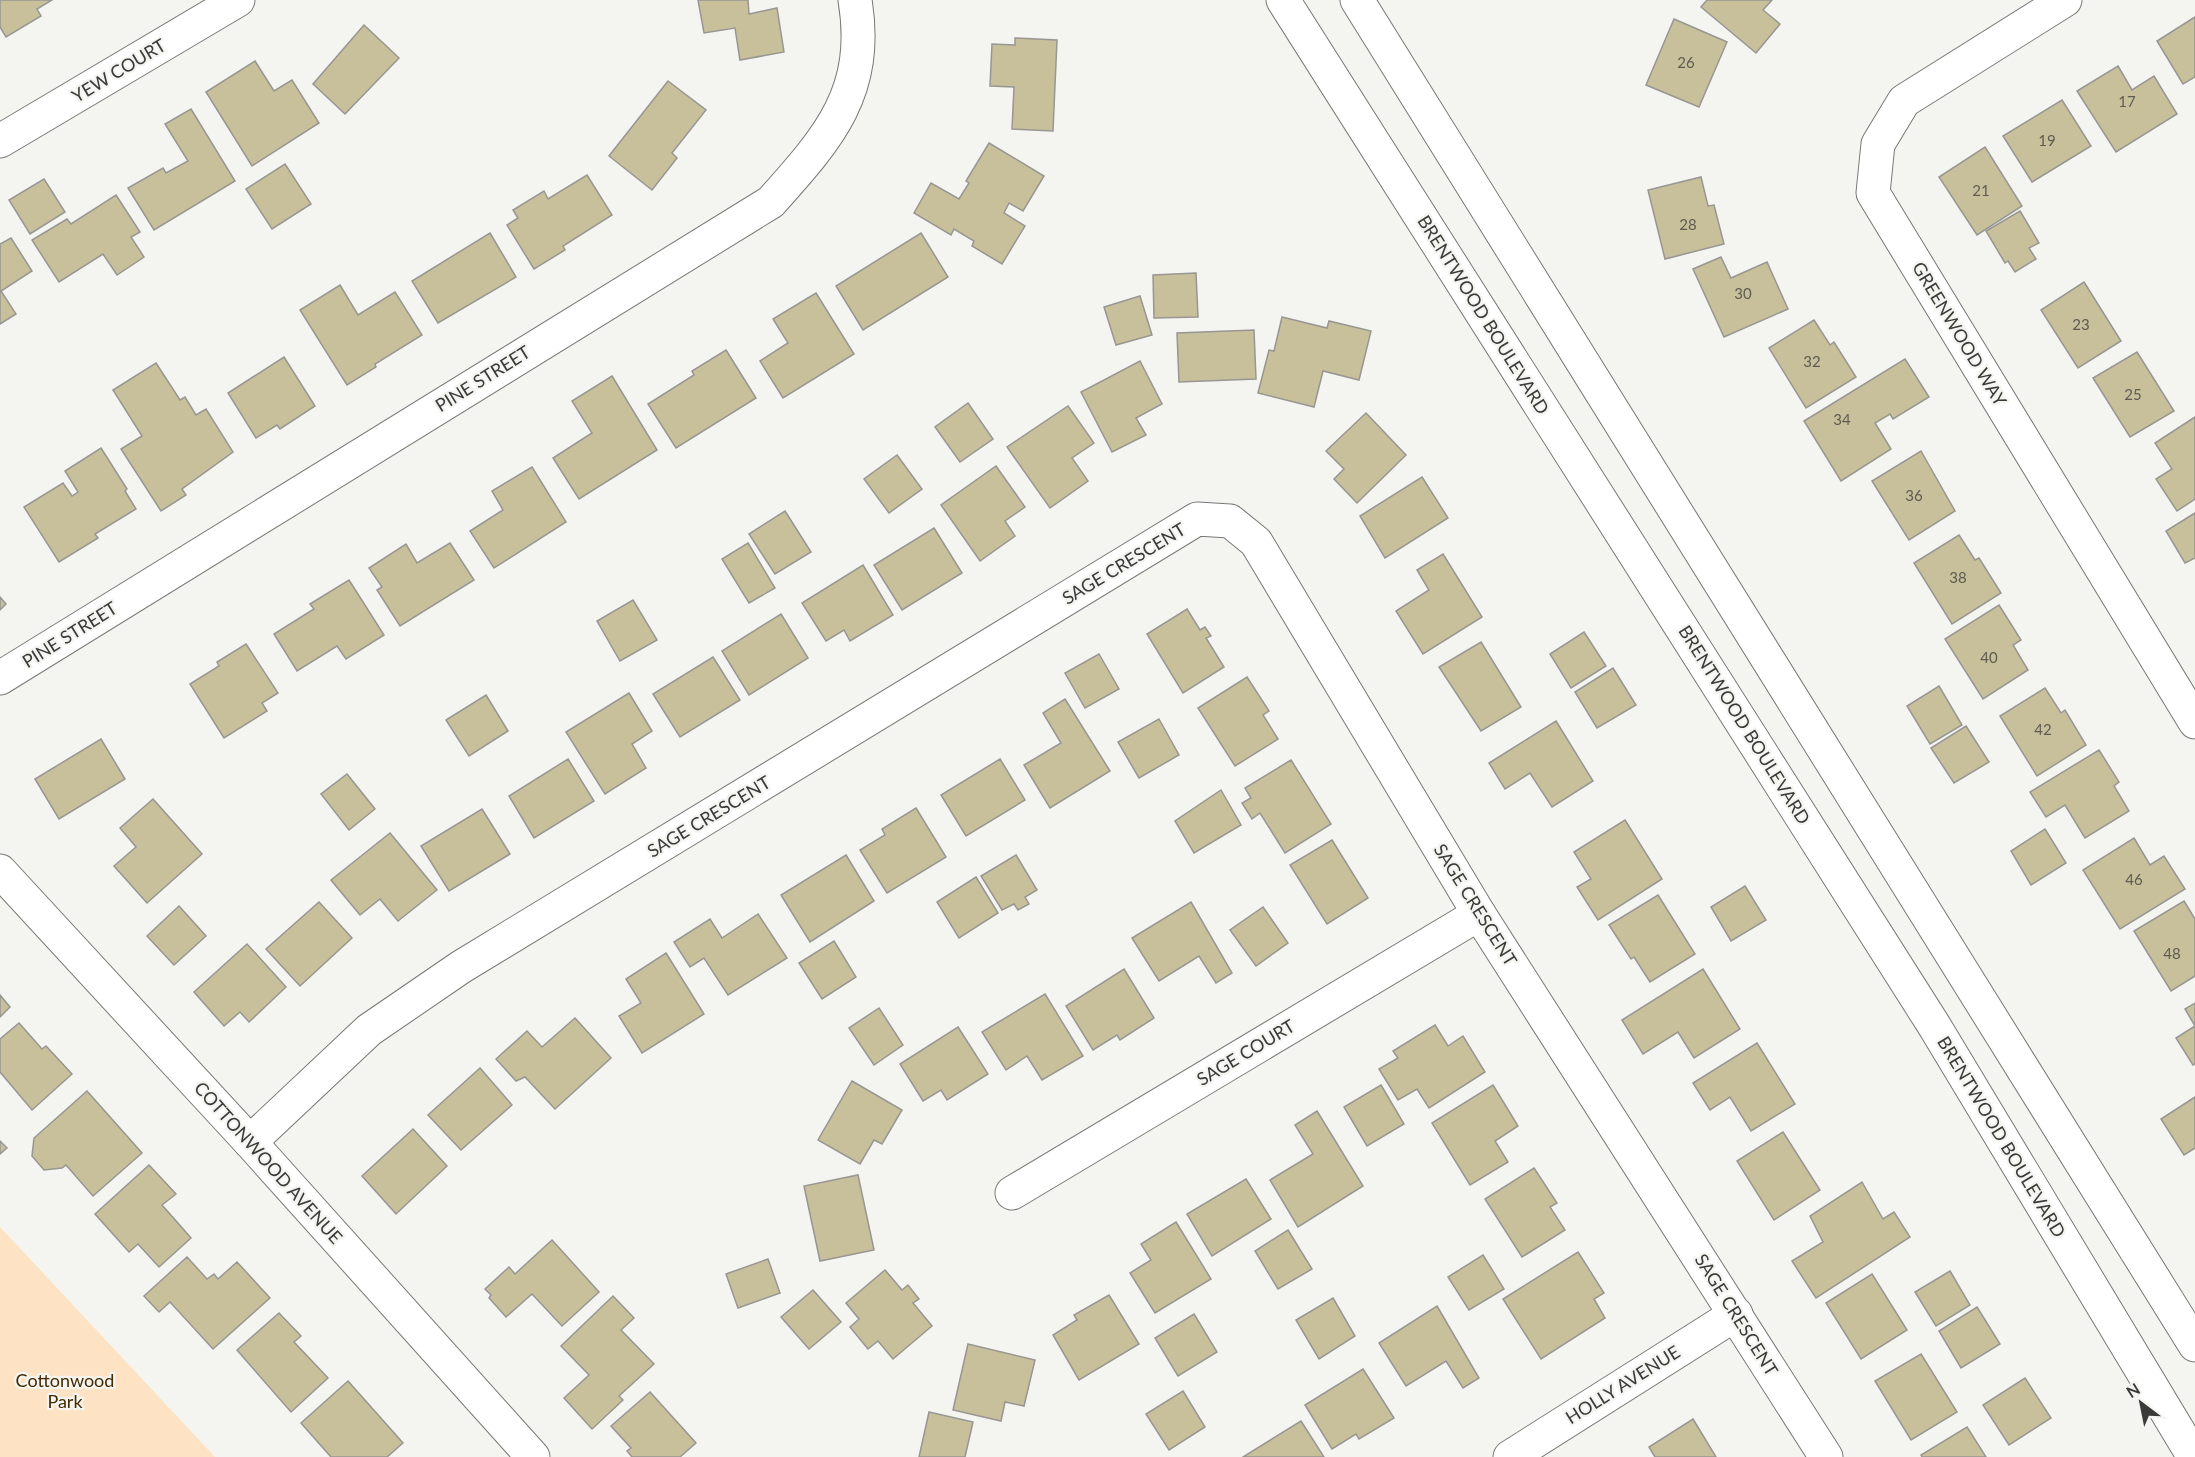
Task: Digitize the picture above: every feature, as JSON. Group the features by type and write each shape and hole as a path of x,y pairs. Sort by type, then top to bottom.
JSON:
{"street":[{"name":"YEW COURT","path":"0,141 238,0"},
{"name":"PINE STREET","path":"0,678 771,202 821,147 848,100 860,46 855,0"},
{"name":"BRENTWOOD BOULEVARD","path":"1283,0 1935,1027 2194,1457"},
{"path":"1357,0 2195,1344"},
{"name":"GREENWOOD WAY","path":"2065,0 1904,101 1878,144 1873,193 2195,722"},
{"name":"SAGE CRESCENT","path":"250,1142 369,1030 461,967 1197,519 1230,521 1256,542 1479,914 1826,1457"},
{"name":"COTTONWOOD AVENUE","path":"0,871 250,1142 533,1457"},
{"name":"SAGE COURT","path":"1012,1193 1479,914"},
{"name":"HOLLY AVENUE","path":"1510,1457 1736,1314"}],"green space":[{"name":"Cottonwood Park","path":"0,1227 215,1457 0,1457"}],"building":[{"path":"0,0 52,0 37,9 41,16 6,37 0,27"},
{"path":"698,0 748,0 749,14 777,8 784,52 740,60 735,28 704,33"},
{"path":"1707,0 1772,0 1763,10 1780,24 1756,53 1701,7"},
{"path":"2195,17 2195,77 2183,84 2157,41"},
{"path":"1674,19 1727,42 1699,107 1646,85"},
{"path":"364,25 399,58 345,114 313,84"},
{"path":"1015,38 1057,40 1053,131 1012,129 1014,87 990,86 992,44 1015,45"},
{"path":"255,61 274,91 292,80 319,123 252,166 206,92"},
{"path":"2118,66 2132,90 2154,76 2177,114 2116,152 2077,91"},
{"path":"668,81 706,110 672,153 677,158 652,190 609,156"},
{"path":"2062,100 2091,146 2032,182 2003,136"},
{"path":"191,109 235,181 154,230 128,188 163,168 166,173 188,161 165,124"},
{"path":"989,143 1044,176 1023,211 1009,203 1004,213 1025,226 1002,264 972,246 974,241 954,229 951,235 914,213 931,183 959,199 969,183 966,181"},
{"path":"1985,147 2022,206 1977,235 1939,177"},
{"path":"285,164 311,204 272,229 246,189"},
{"path":"587,175 612,215 563,246 565,250 534,269 507,225 518,218 513,210 544,191 548,199"},
{"path":"1701,177 1708,206 1714,205 1724,244 1665,259 1648,190"},
{"path":"44,179 65,212 30,234 9,200"},
{"path":"116,195 140,232 131,237 144,257 117,275 103,254 59,282 32,240 67,219 71,224"},
{"path":"2020,211 2039,243 2029,248 2036,259 2015,272 2008,261 2005,263 1986,231"},
{"path":"490,233 516,277 438,323 412,281"},
{"path":"921,233 948,277 863,330 836,286"},
{"path":"11,238 32,271 1,291 16,314 0,324 0,244"},
{"path":"1721,257 1731,278 1767,262 1788,309 1724,337 1693,269"},
{"path":"1196,273 1198,317 1154,318 1153,275"},
{"path":"2084,282 2121,341 2078,368 2041,310"},
{"path":"340,285 358,315 395,292 422,335 375,364 376,367 347,385 300,310"},
{"path":"816,293 854,354 783,398 760,361 788,343 773,319"},
{"path":"1140,296 1152,335 1116,345 1104,307"},
{"path":"1282,317 1327,328 1329,321 1371,331 1359,380 1323,371 1314,407 1258,393 1269,350 1274,351"},
{"path":"1814,320 1830,345 1834,342 1856,377 1806,408 1769,348"},
{"path":"1254,330 1256,379 1179,382 1177,333"},
{"path":"726,350 756,398 676,448 648,404 694,375 692,371"},
{"path":"2137,352 2174,411 2130,437 2093,378"},
{"path":"284,357 315,406 280,429 277,425 256,438 228,393"},
{"path":"1905,359 1929,397 1893,419 1890,414 1875,423 1891,449 1841,481 1804,421"},
{"path":"1140,361 1162,404 1136,418 1146,435 1112,452 1081,392"},
{"path":"156,363 180,400 185,397 196,415 206,409 233,452 182,489 186,495 161,511 121,449 142,436 113,390"},
{"path":"612,376 657,450 579,499 553,458 592,433 572,401"},
{"path":"968,403 993,439 960,462 935,427"},
{"path":"1068,406 1094,443 1072,458 1088,481 1050,508 1007,447"},
{"path":"1366,413 1406,455 1357,503 1334,479 1344,469 1326,451"},
{"path":"2195,417 2195,499 2177,511 2156,479 2172,469 2155,443"},
{"path":"101,448 127,489 125,491 136,509 95,534 98,538 59,562 24,507 63,483 72,496 78,492 65,471"},
{"path":"1921,451 1955,511 1909,540 1872,481"},
{"path":"897,455 922,489 889,513 864,479"},
{"path":"996,466 1025,507 1005,521 1015,536 980,561 941,505"},
{"path":"532,467 566,522 494,568 470,531 503,510 492,491"},
{"path":"1422,477 1448,518 1385,558 1360,516"},
{"path":"785,511 811,552 775,574 749,534"},
{"path":"2195,513 2195,558 2185,563 2166,531"},
{"path":"934,528 962,573 902,610 874,565"},
{"path":"1959,535 1975,560 1979,558 2001,593 1952,624 1914,563"},
{"path":"450,543 474,580 400,626 377,590 382,587 369,568 406,544 417,563"},
{"path":"748,543 775,588 749,603 722,559"},
{"path":"1443,554 1482,617 1423,654 1396,611 1429,590 1417,570"},
{"path":"863,565 893,615 850,641 844,630 826,641 802,603"},
{"path":"349,580 384,635 346,659 337,646 297,671 274,634 314,609 310,604"},
{"path":"0,597 6,604 0,610"},
{"path":"633,600 657,640 620,661 597,621"},
{"path":"1999,605 2021,640 2013,645 2028,670 1983,699 1945,639"},
{"path":"1187,609 1200,630 1205,627 1211,636 1206,638 1224,667 1183,693 1147,634"},
{"path":"781,614 808,658 749,695 722,651"},
{"path":"1584,632 1606,666 1571,688 1550,654"},
{"path":"1481,642 1521,707 1481,731 1439,667"},
{"path":"246,644 278,693 262,703 267,711 224,738 190,684 219,666 217,662"},
{"path":"1099,654 1119,689 1085,708 1065,673"},
{"path":"713,657 740,700 680,737 653,694"},
{"path":"1613,668 1636,705 1597,728 1575,692"},
{"path":"1247,677 1269,711 1263,715 1278,739 1235,766 1198,708"},
{"path":"1939,686 1962,725 1930,744 1907,706"},
{"path":"2045,688 2061,713 2065,710 2086,745 2037,776 2000,716"},
{"path":"629,693 652,731 632,744 646,768 605,794 566,732"},
{"path":"486,695 508,731 469,756 446,720"},
{"path":"1065,699 1110,771 1050,808 1024,765 1061,743 1043,713"},
{"path":"1159,719 1179,755 1139,778 1118,742"},
{"path":"1556,721 1593,781 1552,807 1530,773 1505,789 1489,763"},
{"path":"1966,726 1989,762 1954,783 1931,748"},
{"path":"101,739 125,779 59,819 35,779"},
{"path":"2099,750 2119,782 2114,786 2129,811 2085,838 2065,805 2046,817 2030,792"},
{"path":"568,759 594,801 534,838 509,796"},
{"path":"1000,759 1025,800 966,836 941,795"},
{"path":"1291,760 1331,824 1285,853 1260,813 1252,819 1242,803 1251,798 1245,788"},
{"path":"347,774 375,809 349,830 321,794"},
{"path":"1221,790 1241,825 1194,853 1175,821"},
{"path":"153,799 202,854 147,903 114,866 136,847 120,828"},
{"path":"916,808 946,857 887,893 860,850 885,835 882,829"},
{"path":"482,809 510,854 449,891 421,846"},
{"path":"1625,820 1662,879 1598,920 1577,887 1591,879 1574,852"},
{"path":"2045,829 2066,863 2031,885 2011,851"},
{"path":"390,833 437,890 398,921 380,899 360,915 331,880"},
{"path":"2134,838 2150,865 2164,856 2185,889 2120,929 2083,870"},
{"path":"1332,840 1368,898 1327,924 1290,865"},
{"path":"846,855 874,901 810,942 781,895"},
{"path":"1016,855 1037,890 1025,897 1029,904 1018,910 1014,904 1002,910 981,876"},
{"path":"976,877 998,913 959,938 937,902"},
{"path":"1745,886 1766,920 1731,941 1711,907"},
{"path":"1658,895 1695,954 1650,982 1634,957 1631,959 1609,925"},
{"path":"2184,901 2195,919 2195,976 2171,991 2134,931"},
{"path":"319,902 352,938 300,986 266,949"},
{"path":"1191,902 1232,973 1216,983 1199,956 1159,981 1132,938"},
{"path":"179,906 206,936 174,965 147,936"},
{"path":"1263,907 1288,943 1256,966 1230,930"},
{"path":"758,914 787,958 728,995 704,958 690,967 674,942 710,919 722,938"},
{"path":"834,941 856,977 822,999 799,963"},
{"path":"247,944 286,987 249,1022 240,1012 224,1026 194,992"},
{"path":"666,953 704,1014 642,1053 619,1016 641,1003 626,979"},
{"path":"1124,969 1154,1018 1120,1040 1117,1035 1093,1050 1066,1006"},
{"path":"1703,969 1740,1029 1694,1058 1678,1032 1643,1054 1622,1020"},
{"path":"1045,994 1083,1056 1042,1080 1027,1056 1006,1070 982,1032"},
{"path":"0,995 10,1007 0,1017"},
{"path":"2195,1003 2195,1026 2185,1009"},
{"path":"879,1008 903,1045 874,1065 849,1028"},
{"path":"575,1018 611,1058 555,1109 525,1077 516,1081 496,1059 527,1031 542,1047"},
{"path":"19,1023 42,1049 46,1046 72,1074 32,1110 0,1072 0,1039"},
{"path":"1435,1025 1448,1046 1463,1036 1485,1072 1429,1108 1417,1089 1398,1100 1379,1069 1398,1058 1393,1051"},
{"path":"2195,1026 2195,1064 2193,1065 2176,1038"},
{"path":"958,1027 988,1074 947,1100 941,1090 923,1101 900,1064"},
{"path":"1757,1043 1795,1104 1751,1131 1730,1097 1710,1110 1693,1083"},
{"path":"480,1068 512,1105 461,1150 428,1115"},
{"path":"852,1081 902,1110 882,1144 874,1140 860,1164 818,1140"},
{"path":"1381,1085 1404,1124 1367,1146 1344,1107"},
{"path":"1493,1085 1518,1126 1495,1141 1508,1162 1470,1185 1432,1123"},
{"path":"87,1091 142,1153 93,1196 66,1165 62,1168 44,1170 32,1156 34,1138"},
{"path":"2195,1097 2195,1148 2184,1155 2161,1119"},
{"path":"1317,1111 1363,1186 1298,1227 1270,1180 1313,1154 1295,1125"},
{"path":"413,1129 447,1166 396,1214 362,1176"},
{"path":"1783,1132 1820,1190 1774,1220 1737,1161"},
{"path":"0,1141 7,1148 0,1154"},
{"path":"149,1165 176,1194 162,1205 191,1238 159,1267 138,1244 129,1252 95,1214"},
{"path":"1534,1168 1557,1203 1550,1207 1565,1230 1522,1257 1485,1199"},
{"path":"858,1175 874,1250 820,1261 804,1186"},
{"path":"1246,1179 1271,1219 1212,1256 1187,1214"},
{"path":"1862,1182 1883,1219 1894,1212 1910,1237 1816,1298 1792,1261 1823,1242 1810,1216"},
{"path":"1176,1222 1211,1279 1155,1313 1130,1273 1151,1260 1141,1244"},
{"path":"1288,1230 1312,1269 1278,1289 1255,1251"},
{"path":"552,1240 599,1292 562,1326 532,1294 506,1317 489,1298 491,1295 485,1289 509,1267 515,1274"},
{"path":"1578,1252 1604,1293 1594,1299 1605,1318 1541,1359 1503,1299"},
{"path":"1483,1255 1504,1289 1469,1310 1448,1277"},
{"path":"187,1257 207,1279 214,1274 218,1279 237,1262 270,1298 213,1349 170,1302 159,1312 144,1296"},
{"path":"768,1259 780,1293 738,1308 726,1274"},
{"path":"885,1270 902,1290 908,1285 919,1299 913,1303 932,1326 893,1359 878,1341 868,1349 850,1327 859,1319 846,1303"},
{"path":"1950,1271 1970,1305 1936,1326 1915,1292"},
{"path":"1872,1274 1907,1330 1861,1359 1826,1303"},
{"path":"813,1290 841,1322 809,1349 781,1317"},
{"path":"1109,1295 1139,1344 1079,1380 1053,1335 1077,1320 1074,1315"},
{"path":"613,1296 634,1318 621,1330 654,1364 619,1396 623,1400 592,1429 564,1398 589,1375 561,1346"},
{"path":"1333,1298 1355,1336 1319,1359 1296,1320"},
{"path":"1437,1306 1479,1378 1463,1388 1446,1361 1406,1386 1379,1343"},
{"path":"1977,1307 2000,1344 1961,1368 1939,1331"},
{"path":"279,1313 301,1336 294,1342 328,1378 291,1412 237,1350"},
{"path":"1194,1314 1217,1352 1178,1376 1155,1338"},
{"path":"968,1344 1035,1360 1024,1406 1005,1402 1001,1421 953,1410"},
{"path":"1921,1354 1957,1412 1911,1440 1875,1381"},
{"path":"1363,1369 1394,1418 1359,1439 1356,1434 1332,1449 1305,1405"},
{"path":"2025,1378 2051,1418 2009,1445 1983,1405"},
{"path":"348,1381 403,1443 387,1457 331,1457 301,1423"},
{"path":"1183,1391 1205,1427 1169,1450 1146,1414"},
{"path":"650,1392 696,1443 680,1457 632,1457 627,1451 631,1448 611,1426"},
{"path":"929,1412 973,1422 965,1457 919,1457"},
{"path":"1693,1419 1716,1457 1655,1457 1649,1447"},
{"path":"1301,1421 1324,1457 1243,1457"},
{"path":"1967,1427 1986,1457 1922,1457 1921,1455"}]}
